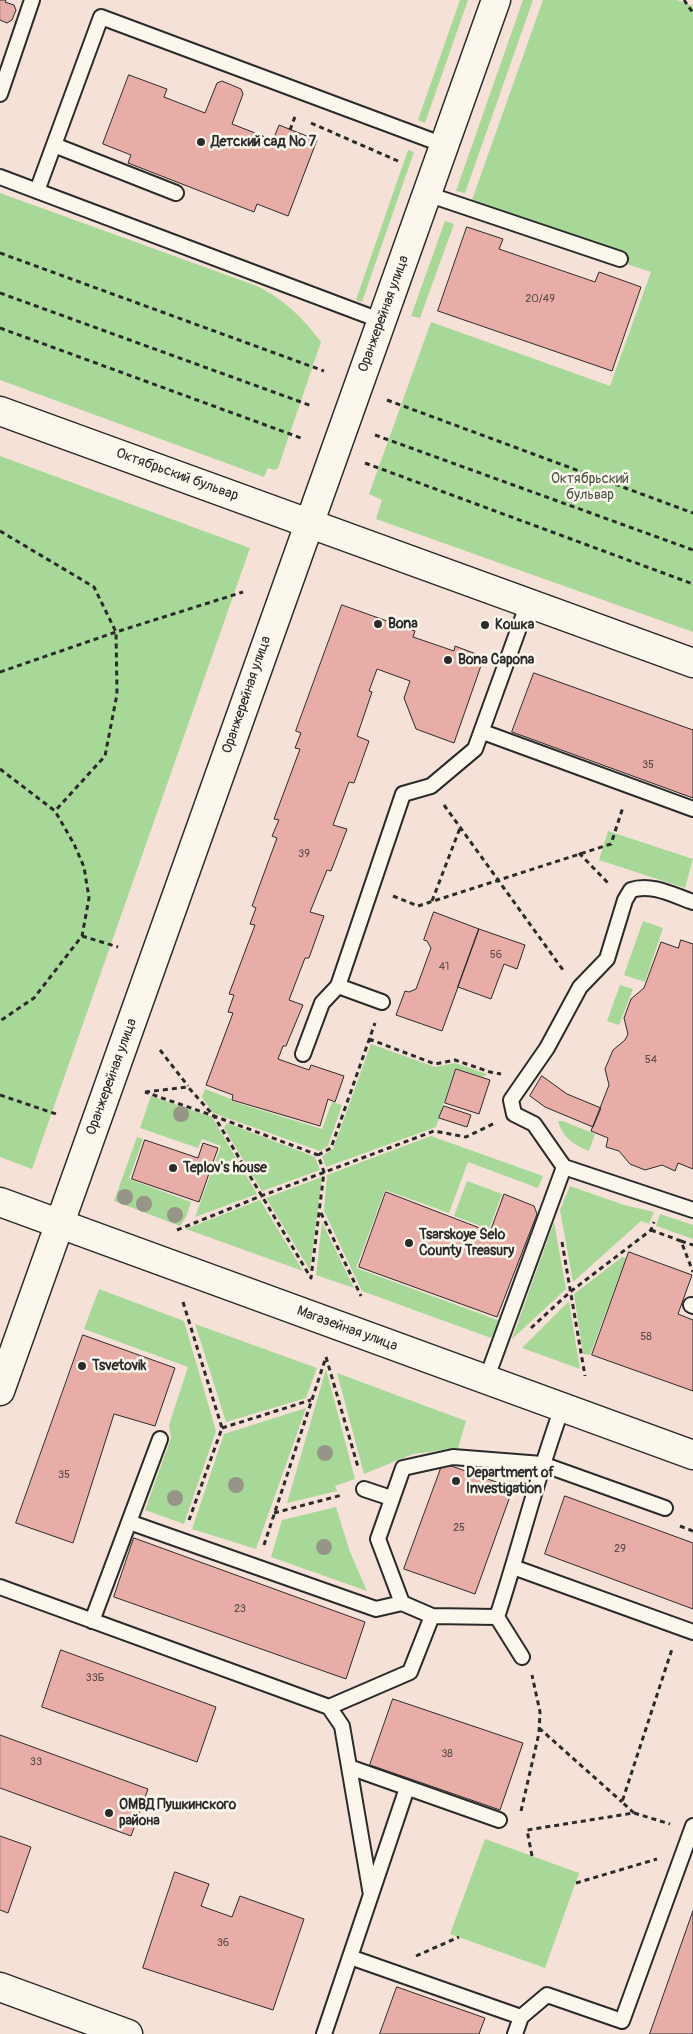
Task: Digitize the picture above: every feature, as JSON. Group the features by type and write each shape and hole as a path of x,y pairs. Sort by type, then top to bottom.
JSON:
{"street":[{"name":"Оранжерейная улица","path":"0,1391 286,584 310,524 496,0"},
{"name":"Октябрьский бульвар","path":"0,410 693,663"},
{"name":"Магазейная улица","path":"0,1202 693,1456"},
{"path":"0,1987 128,2034"}],"lane":[{"path":"0,94 32,0"},
{"path":"37,191 101,17 444,145"},
{"path":"54,145 176,193"},
{"path":"0,177 382,321"},
{"path":"427,194 620,259"},
{"path":"303,1054 322,1003 338,986 403,794 431,786 476,749 528,603"},
{"path":"483,732 693,809"},
{"path":"693,902 649,887 631,890 625,900 606,959 580,987 547,1048 511,1100 514,1114 534,1124 564,1167 693,1210"},
{"path":"338,986 382,1002"},
{"path":"486,1380 564,1167"},
{"path":"497,1617 514,1567 542,1464 562,1408"},
{"path":"92,1620 160,1439"},
{"path":"402,1603 378,1538 403,1468 453,1457 542,1464 664,1508"},
{"path":"364,1489 391,1498"},
{"path":"129,1522 376,1610 402,1603 432,1616 497,1617"},
{"path":"514,1567 693,1632"},
{"path":"0,1587 329,1707 342,1726 370,1895"},
{"path":"329,1707 410,1672 432,1616"},
{"path":"497,1617 522,1657"},
{"path":"349,1767 499,1820"},
{"path":"324,2034 407,1788"},
{"path":"515,2034 521,2017 547,1995 622,2021 692,1828"},
{"path":"350,1957 521,2017"}],"path":[{"path":"684,0 693,13"},
{"path":"296,116 398,161"},
{"path":"0,253 324,371"},
{"path":"0,292 312,406"},
{"path":"0,328 301,438"},
{"path":"387,400 693,513"},
{"path":"375,435 693,550"},
{"path":"364,463 693,584"},
{"path":"0,531 94,587 116,632 117,694 105,756 55,811"},
{"path":"0,672 116,632 243,592"},
{"path":"0,769 55,811 74,844 84,867 89,898 82,936 34,998 0,1021"},
{"path":"372,888 418,906 497,879 611,844 631,785"},
{"path":"431,786 563,970 580,987"},
{"path":"432,901 460,827"},
{"path":"579,854 625,900"},
{"path":"82,936 118,947"},
{"path":"188,1087 145,1092 318,1155 331,1148 382,1002"},
{"path":"369,1039 435,1064 455,1060 490,1072 526,1078"},
{"path":"160,1050 188,1087 214,1116 311,1278 324,1172 318,1155"},
{"path":"0,1095 58,1115"},
{"path":"178,1230 261,1196 434,1131 466,1137 514,1114"},
{"path":"529,1330 570,1292 651,1230 661,1199"},
{"path":"320,1212 361,1296"},
{"path":"651,1230 693,1245"},
{"path":"562,1238 585,1376"},
{"path":"680,1241 693,1272"},
{"path":"182,1540 222,1428 183,1302"},
{"path":"256,1567 274,1512 312,1400 326,1357 364,1489 274,1512"},
{"path":"222,1428 312,1400"},
{"path":"622,1802 679,1627"},
{"path":"520,1817 539,1728 540,1712 534,1678 522,1657"},
{"path":"539,1728 634,1814"},
{"path":"532,1856 527,1830 634,1814 692,1828"},
{"path":"576,1883 666,1856 681,1861"},
{"path":"384,1969 459,1938"}],"green space":[{"path":"460,0 468,0 425,123 418,120"},
{"path":"523,0 533,0 465,193 456,191"},
{"path":"543,0 677,0 693,6 693,632 376,519 382,500 369,494 431,322 610,386 651,272 468,211"},
{"path":"408,150 414,152 362,302 356,300"},
{"path":"0,193 257,286 277,298 300,317 321,342 278,468 274,470 268,468 264,477 0,380"},
{"path":"445,221 454,224 420,318 411,316"},
{"path":"0,456 250,548 32,1169 0,1157"},
{"path":"608,831 693,859 685,888 599,860"},
{"path":"643,921 663,928 645,982 624,975"},
{"path":"620,985 633,989 619,1025 607,1021"},
{"path":"371,1044 435,1067 455,1063 487,1074 483,1077 455,1068 436,1127 326,1167 322,1156 333,1149"},
{"path":"205,1089 231,1099 231,1101 322,1129 332,1102 342,1105 328,1146 320,1151 213,1113 202,1097"},
{"path":"151,1096 212,1117 257,1194 195,1217 221,1146 202,1139 198,1148 140,1128"},
{"path":"558,1121 563,1121 595,1134 589,1151 570,1140 563,1132"},
{"path":"227,1123 315,1157 320,1170 262,1191 224,1128"},
{"path":"431,1136 543,1176 538,1188 468,1162 449,1213 385,1190 356,1268 500,1321 491,1338 362,1291 324,1211 327,1175"},
{"path":"137,1137 143,1139 129,1179 191,1202 186,1217 180,1226 114,1201"},
{"path":"322,1177 310,1270 266,1198"},
{"path":"467,1181 502,1194 489,1229 454,1216"},
{"path":"570,1186 624,1205 654,1212 649,1224 641,1221 573,1282 560,1210"},
{"path":"260,1200 303,1271 186,1229"},
{"path":"660,1214 693,1225 693,1239 656,1226"},
{"path":"322,1222 354,1288 316,1275"},
{"path":"554,1222 566,1289 512,1339"},
{"path":"622,1257 626,1258 590,1355 583,1354 574,1294"},
{"path":"99,1289 184,1321 216,1431 184,1524 145,1510 171,1438 169,1425 188,1367 84,1329"},
{"path":"569,1301 580,1369 522,1348"},
{"path":"195,1324 317,1368 306,1398 226,1422"},
{"path":"326,1369 355,1479 335,1486 337,1491 287,1503"},
{"path":"337,1373 466,1421 458,1448 413,1454 364,1474"},
{"path":"306,1408 256,1549 192,1529 224,1434"},
{"path":"336,1507 350,1552 367,1591 271,1557 282,1520"},
{"path":"485,1839 579,1873 545,1968 450,1934"}],"building":[{"path":"0,0 6,0 5,2 14,5 16,10 12,20 7,23 0,20"},
{"path":"129,75 167,89 164,97 205,113 217,83 222,81 241,89 243,94 232,124 273,140 279,125 317,140 288,216 257,204 254,212 128,163 131,155 103,144"},
{"path":"467,227 503,239 499,249 595,282 599,272 641,287 612,371 438,311"},
{"path":"342,605 415,631 413,637 454,651 455,646 484,657 454,743 416,729 404,698 410,681 377,669 369,691 372,692 357,736 369,741 354,783 349,782 333,825 347,829 331,871 327,870 310,912 324,916 309,958 305,958 289,1000 303,1005 286,1046 283,1046 278,1059 309,1070 311,1065 344,1076 335,1102 328,1099 320,1126 232,1100 233,1095 206,1085 233,1013 228,1012 234,995 229,994 255,925 250,924 256,908 252,906 277,838 272,836 279,820 274,819 300,749 295,748 301,733 296,731"},
{"path":"534,673 693,730 693,798 512,732"},
{"path":"434,912 479,929 442,1031 396,1015 405,991 409,992 416,989 431,948 427,941 424,940"},
{"path":"479,929 525,945 517,969 504,964 491,999 458,987"},
{"path":"681,940 693,944 693,1169 678,1163 675,1171 662,1165 645,1170 630,1164 619,1151 606,1147 608,1138 591,1131 609,1085 605,1069 613,1050 625,1040 628,1034 624,1018 631,999 644,988 661,942 678,948"},
{"path":"456,1069 490,1080 479,1114 445,1103"},
{"path":"542,1076 567,1094 601,1108 593,1127 545,1107 530,1096"},
{"path":"444,1106 471,1115 467,1127 439,1118"},
{"name":"Teplov's house","path":"145,1140 198,1158 203,1143 218,1148 199,1202 132,1179"},
{"path":"386,1192 490,1232 504,1194 534,1206 537,1214 497,1317 359,1267"},
{"path":"629,1252 692,1275 678,1314 693,1320 693,1391 592,1355"},
{"path":"83,1335 175,1368 155,1426 114,1414 73,1543 16,1523"},
{"path":"443,1463 513,1488 475,1594 404,1569"},
{"path":"565,1496 693,1543 693,1609 545,1554"},
{"path":"134,1538 365,1622 346,1679 114,1597"},
{"path":"61,1650 216,1707 197,1762 42,1707"},
{"path":"393,1699 523,1743 500,1810 370,1765"},
{"path":"0,1735 148,1789 131,1836 0,1788"},
{"path":"0,1836 31,1847 8,1913 0,1910"},
{"path":"175,1872 209,1884 201,1906 232,1917 240,1896 304,1919 273,2010 143,1968"},
{"path":"693,1911 693,2034 650,2034"},
{"path":"397,1987 485,2018 479,2034 380,2034"}],"place":[{"name":"Детский сад № 7","path":"201,142"},
{"name":"Bona","path":"378,624"},
{"name":"Кошка","path":"485,625"},
{"name":"Bona Capona","path":"448,660"},
{"name":"Teplov's house","path":"173,1168"},
{"name":"Tsarskoye Selo County Treasury","path":"409,1243"},
{"name":"Tsvetovik","path":"82,1366"},
{"name":"Department of Investigation","path":"456,1481"},
{"name":"ОМВД Пушкинского района","path":"109,1813"}]}
